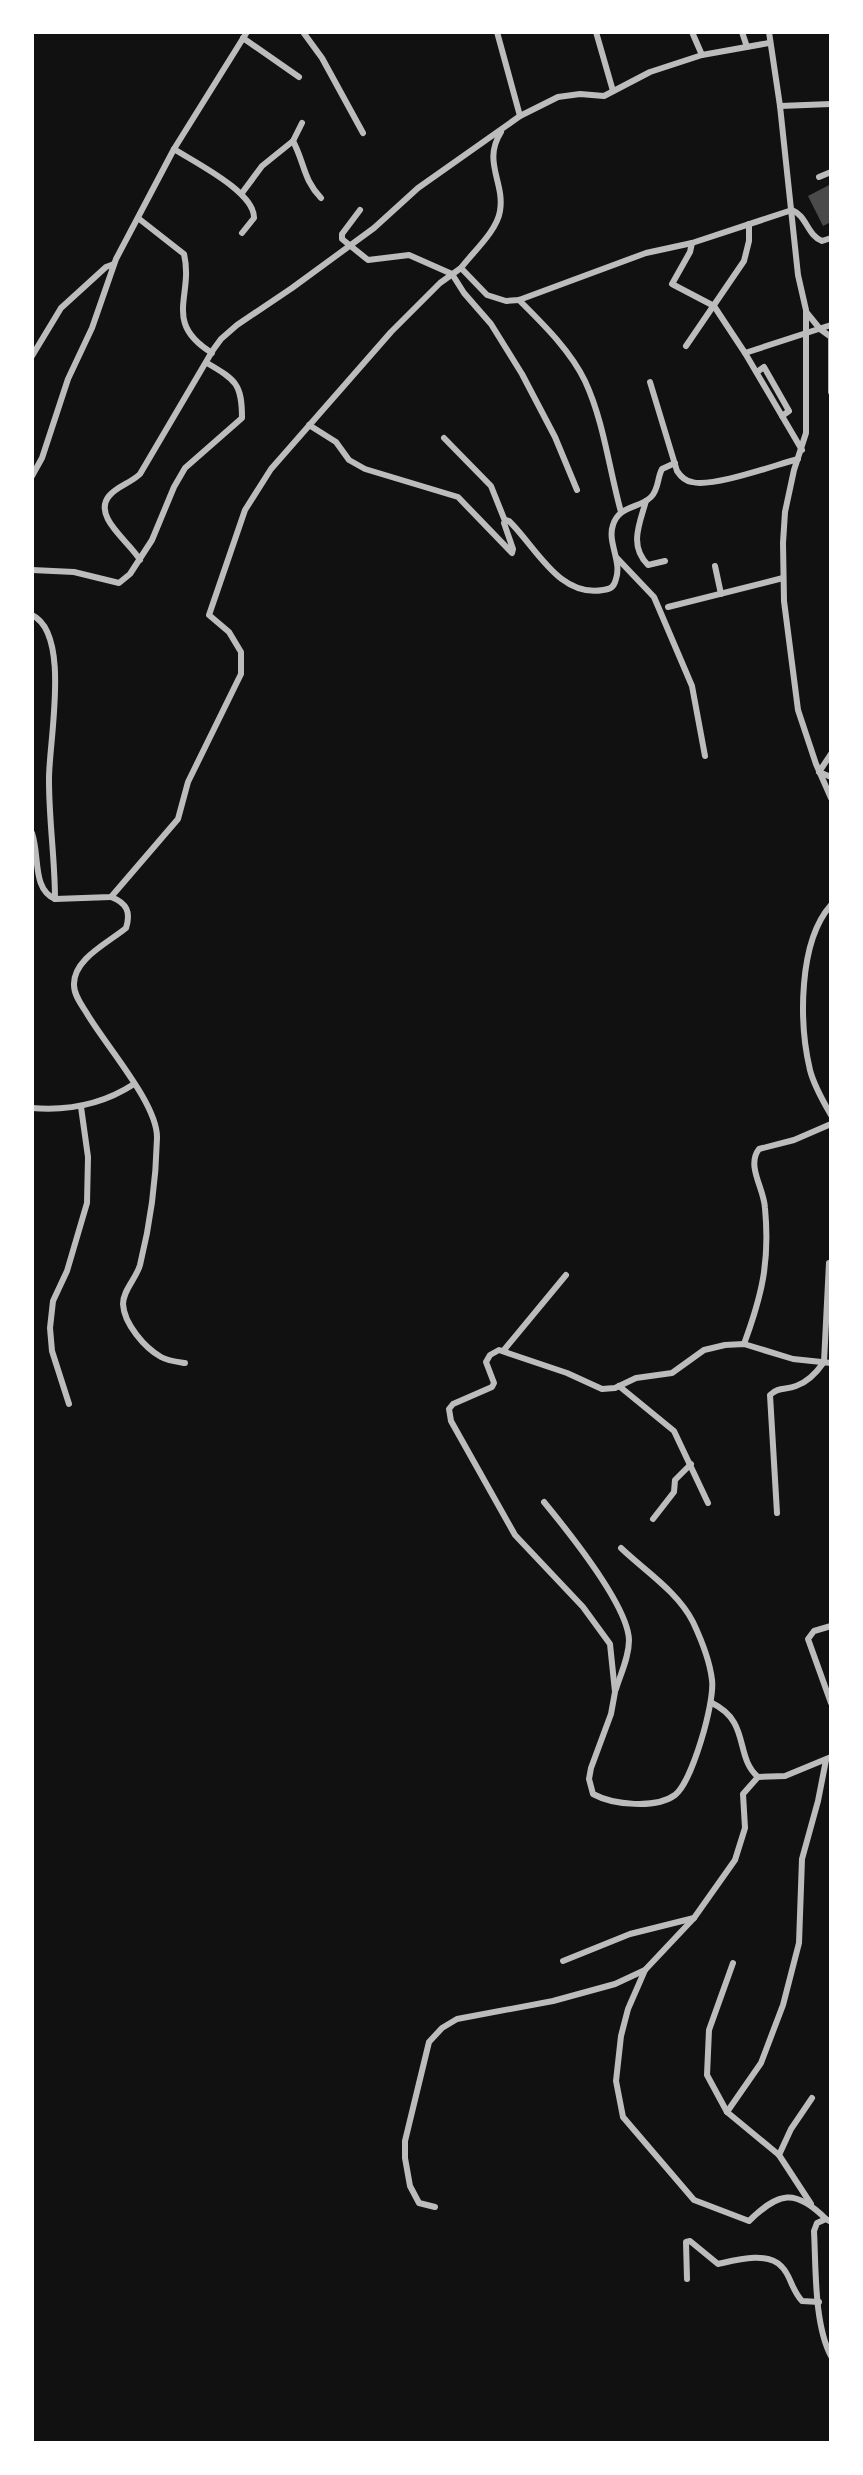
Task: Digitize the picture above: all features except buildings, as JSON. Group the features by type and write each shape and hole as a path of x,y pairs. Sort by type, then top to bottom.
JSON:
{"street":[{"path":"303,32 322,58 363,133"},
{"path":"497,32 520,116"},
{"path":"596,32 613,91"},
{"path":"692,32 702,55"},
{"path":"742,32 747,47"},
{"path":"769,32 798,275 806,310 807,424 785,512 783,578 794,693 819,772 831,798"},
{"path":"32,476 46,446 68,379 92,328 114,264 174,149 245,35 299,77"},
{"path":"140,560 107,519 103,507 111,493 134,481 140,474 221,339 237,325 374,228 418,188 520,116 558,97 580,94 604,96 650,72 702,55 769,43"},
{"path":"780,106 831,104"},
{"path":"242,193 262,166 293,141 302,123"},
{"path":"111,897 178,819 188,782 241,674 241,652 229,632 209,615 245,510 271,469 309,425 391,332 461,268 499,217 501,204 492,157 503,129"},
{"path":"293,141 300,154 305,178 321,198"},
{"path":"478,146 485,147 492,157"},
{"path":"174,149 242,193 255,212 242,233"},
{"path":"819,177 831,172"},
{"path":"360,210 341,235 342,239 368,260 409,255 452,274 491,324 555,437 577,490"},
{"path":"461,268 487,295 506,301 519,300 646,253 692,243 792,210 799,213 816,239 831,238"},
{"path":"138,218 184,254 183,322 189,334 212,353"},
{"path":"686,346 744,261 749,224"},
{"path":"692,243 672,284 714,306 802,450"},
{"path":"32,356 61,308 106,267 114,264"},
{"path":"519,300 563,348 585,381 621,512"},
{"path":"806,310 831,338 831,392"},
{"path":"745,353 831,325"},
{"path":"32,570 74,572 119,583 125,580 152,540 185,468 242,418 238,386 230,377 207,363"},
{"path":"650,382 677,471 682,478 707,483 798,459"},
{"path":"309,425 336,442 349,460 365,469 458,497 512,553 505,521 491,486 444,438"},
{"path":"665,561 648,565 636,548 638,526 662,469 675,463"},
{"path":"505,521 509,521 524,536 548,567 572,586 594,591 611,589 616,583 618,568 612,531 615,520 621,512 646,501"},
{"path":"616,557 654,597 692,686 705,756"},
{"path":"715,566 721,594"},
{"path":"668,607 783,578"},
{"path":"32,615 47,631 54,674 49,782 55,899"},
{"path":"819,772 831,754"},
{"path":"819,772 831,777"},
{"path":"32,833 38,853 40,887 45,894 55,899 111,897 125,906 128,912 126,928 80,965 74,989 99,1034 152,1111 157,1135 151,1204 139,1269 123,1303 126,1317 140,1340 163,1359 185,1363"},
{"path":"831,905 823,914 812,943 803,999 811,1073 831,1115"},
{"path":"32,1108 52,1110 81,1107 108,1099 134,1084"},
{"path":"69,1404 52,1351 50,1328 53,1301 67,1271 87,1203 88,1157 81,1107"},
{"path":"744,1344 758,1307 767,1257 765,1205 753,1161 756,1153 759,1149 794,1140 831,1124"},
{"path":"777,1513 770,1395 776,1389 797,1386 827,1363 829,1263"},
{"path":"504,1350 566,1275"},
{"path":"615,1692 610,1644 583,1607 515,1535 448,1415 452,1405 492,1387 494,1383 486,1365 487,1359 493,1352 504,1350 602,1389 636,1378 672,1373 704,1350 744,1344 793,1359 827,1363"},
{"path":"619,1386 674,1431 708,1503"},
{"path":"653,1519 674,1492 675,1480 691,1464"},
{"path":"544,1502 600,1578 623,1618 629,1638 627,1658 589,1779 593,1794 605,1800 666,1801 679,1792 698,1747 712,1703 712,1679 692,1621 677,1598 621,1548"},
{"path":"831,1626 814,1631 808,1639 831,1703"},
{"path":"712,1703 727,1710 736,1724 750,1767 758,1777"},
{"path":"812,2205 792,2197 770,2200 749,2221 694,2200 623,2117 616,2081 621,2036 628,2009 645,1970 694,1918 735,1860 745,1828 743,1794 758,1777 785,1776 828,1759"},
{"path":"727,2112 761,2063 783,2005 799,1943 802,1859 828,1759"},
{"path":"563,1961 630,1934 694,1918"},
{"path":"733,1963 709,2030 707,2075 727,2112 779,2155 812,2205 829,2220"},
{"path":"435,2207 419,2203 410,2186 405,2158 405,2141 429,2042 442,2028 457,2019 553,2001 615,1984 645,1970"},
{"path":"779,2155 791,2129 812,2098"},
{"path":"829,2220 817,2223 814,2231 819,2302 826,2347 831,2356"},
{"path":"687,2279 686,2242 690,2241 718,2264 744,2259 771,2260 783,2268 792,2290 802,2301 819,2302"}]}
